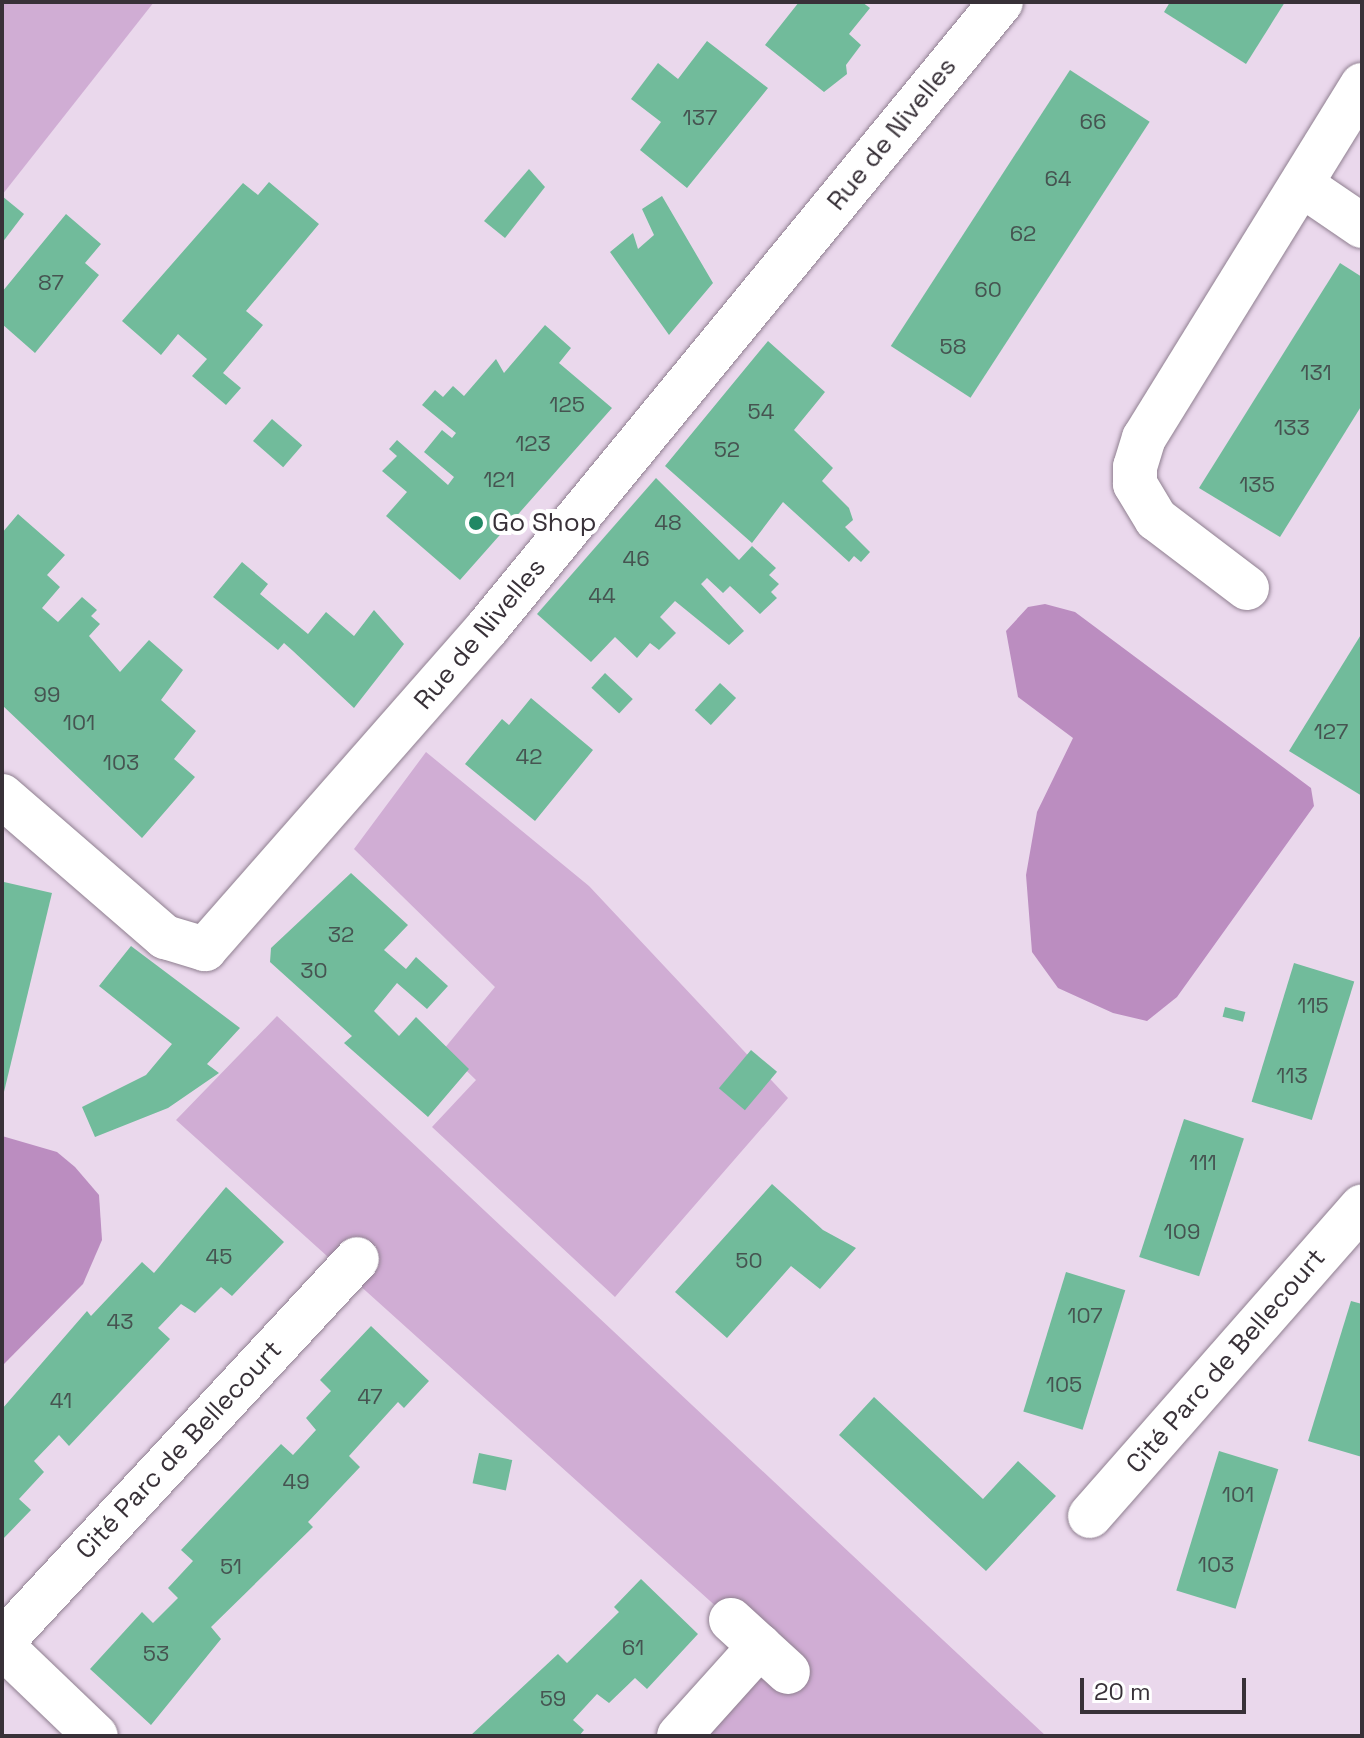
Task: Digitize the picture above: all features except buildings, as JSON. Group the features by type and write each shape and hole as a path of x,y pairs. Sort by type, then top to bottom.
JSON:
{"street":[{"name":"Rue de Nivelles","path":"2,796 165,937 205,949 487,628 1001,2"},
{"path":"1247,588 1156,519 1135,484 1135,467 1144,438 1362,85"},
{"path":"1302,185 1362,226"},
{"name":"Cité Parc de Bellecourt","path":"1090,1516 1362,1206"},
{"name":"Cité Parc de Bellecourt","path":"96,1736 2,1644 356,1258"},
{"path":"679,1736 760,1646"}],"shaded area":[{"path":"2,2 154,2 2,195"},
{"path":"1045,604 1075,612 1311,788 1314,806 1177,997 1147,1021 1113,1013 1058,988 1032,952 1026,875 1037,812 1073,738 1018,697 1006,631 1028,607"},
{"path":"426,752 589,886 788,1098 615,1297 432,1127 476,1080 444,1049 495,987 354,849"},
{"path":"277,1016 1046,1736 712,1736 694,1719 760,1646 176,1120"},
{"path":"2,1136 57,1152 75,1167 99,1195 102,1240 83,1284 2,1366"}],"place":[{"name":"Go Shop","path":"476,523"}]}
